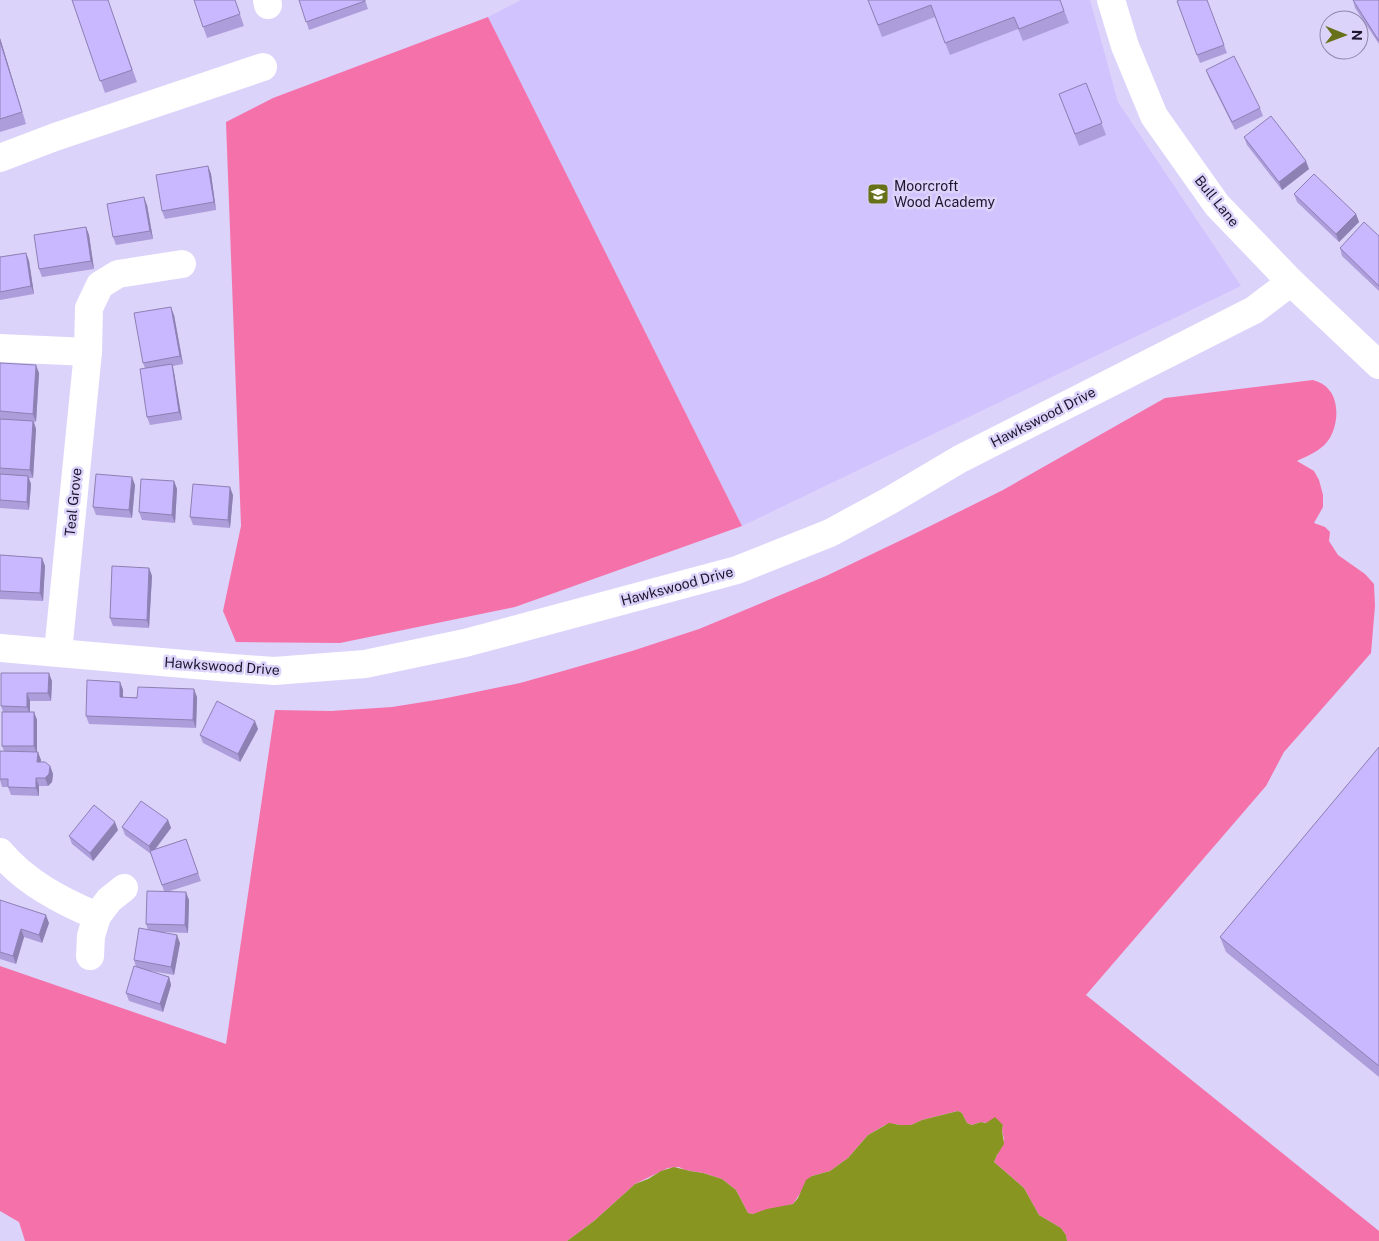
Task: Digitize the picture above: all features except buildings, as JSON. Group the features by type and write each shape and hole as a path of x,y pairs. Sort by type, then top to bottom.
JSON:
{"street":[{"name":"Bull Lane","path":"1111,0 1125,46 1154,116 1217,205 1290,282 1379,365"},
{"path":"0,158 55,137 263,67"},
{"name":"Teal Grove","path":"58,652 88,352 88,308 100,285 118,274 182,264"},
{"name":"Hawkswood Drive","path":"0,648 274,671 365,664 465,643 737,570 830,533 889,502 960,458 1254,310 1290,282"},
{"path":"0,348 88,352"},
{"path":"0,852 25,876 56,897 97,916"},
{"path":"90,956 91,936 97,916 109,900 124,888"}],"shaded area":[{"name":"Moorcroft Wood Academy","path":"521,0 1090,0 1118,102 1241,286 742,526 488,17"},
{"path":"488,17 742,526 515,607 340,643 236,642 223,611 241,526 226,122 273,98"},
{"path":"1313,380 1330,390 1336,404 1336,421 1327,442 1321,448 1297,461 1314,471 1319,480 1323,495 1323,507 1314,523 1325,527 1330,532 1329,541 1338,555 1365,574 1374,584 1375,606 1371,653 1284,752 1266,786 1086,995 1379,1231 1379,1241 1067,1241 1066,1235 1061,1228 1039,1215 1024,1188 994,1162 1004,1139 1003,1125 981,1122 972,1125 967,1123 962,1113 958,1111 922,1120 911,1125 885,1125 868,1135 848,1158 830,1171 812,1176 793,1204 753,1214 748,1213 736,1190 722,1179 679,1167 668,1168 635,1184 594,1221 567,1241 25,1241 19,1222 0,1211 0,966 226,1044 275,710 331,711 392,707 442,699 520,683 632,651 699,629 826,576 1003,490 1165,398"},
{"path":"958,1111 962,1113 967,1123 972,1125 981,1122 986,1123 995,1117 1003,1125 1004,1144 994,1162 1024,1188 1039,1215 1061,1228 1066,1235 1067,1241 567,1241 594,1221 635,1184 661,1171 674,1167 722,1179 736,1190 748,1213 753,1214 793,1204 798,1198 806,1180 812,1176 830,1171 848,1158 868,1135 889,1123 911,1125 922,1120"}],"place":[{"name":"Moorcroft Wood Academy","path":"878,194"}]}
